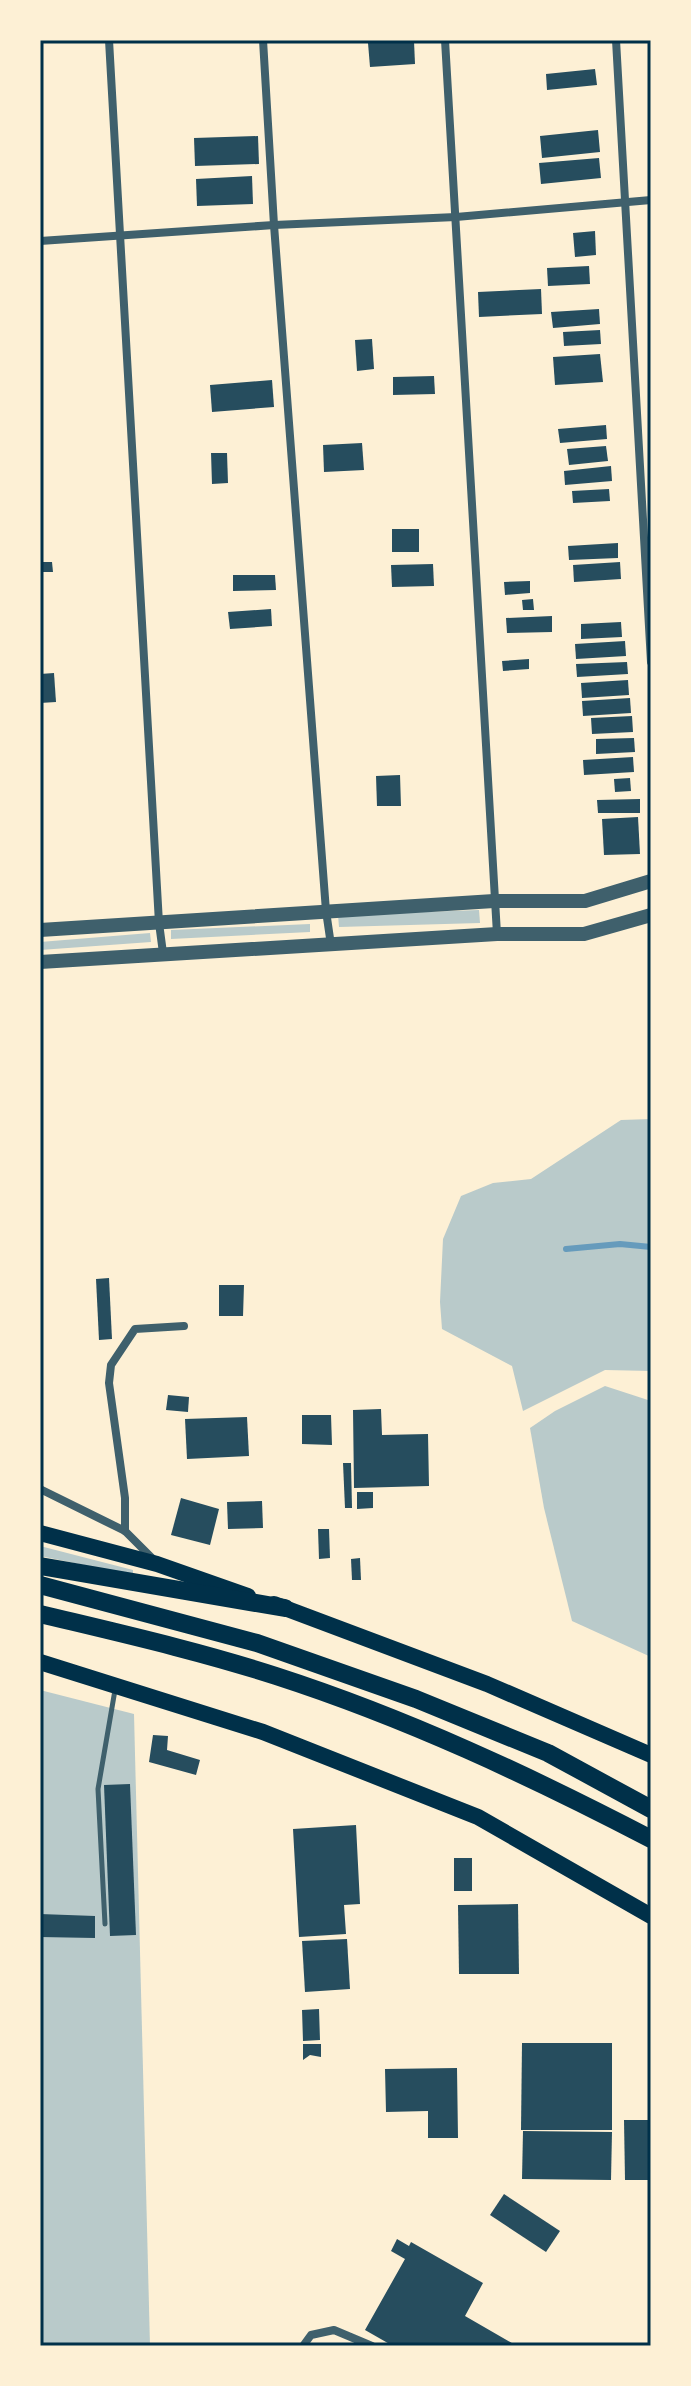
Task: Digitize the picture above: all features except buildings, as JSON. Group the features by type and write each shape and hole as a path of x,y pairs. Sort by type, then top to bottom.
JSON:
{"highway":[{"path":"40,1566 285,1608"},
{"path":"40,1585 257,1643 416,1699 548,1753 651,1809"},
{"path":"40,1614 159,1642 290,1681 413,1728 543,1783 651,1839"}],"main road":[{"path":"40,1533 157,1564 285,1608 487,1684 651,1755"},
{"path":"40,1662 263,1732 478,1817 651,1916"}],"street":[{"path":"109,40 163,953"},
{"path":"263,40 274,225 331,945"},
{"path":"445,40 497,934"},
{"path":"616,40 651,662"},
{"path":"40,241 274,225 456,217 651,200"},
{"path":"40,930 494,901 585,901 651,881"},
{"path":"40,962 497,934 584,934 651,915"},
{"path":"125,1531 125,1498 109,1383 111,1365 135,1329 184,1326"},
{"path":"40,1489 125,1531 142,1545 157,1564"},
{"path":"303,2346 311,2335 334,2330 372,2346"}],"lane":[{"path":"105,1924 98,1789 116,1685"}],"shaded area":[{"path":"479,910 480,923 339,927 338,915"},
{"path":"310,924 310,932 171,939 171,930"},
{"path":"150,933 151,942 40,950 40,942"},
{"path":"651,1119 651,1371 605,1370 523,1411 512,1366 442,1329 443,1239 461,1196 493,1183 531,1179 621,1120"},
{"path":"605,1386 651,1401 651,1657 572,1621 544,1508 530,1428 555,1411"},
{"path":"40,1546 133,1570 133,1575 40,1556"},
{"path":"40,1690 134,1714 150,2346 40,2346"}],"waterway":[{"path":"566,1249 620,1244 651,1247"}]}
